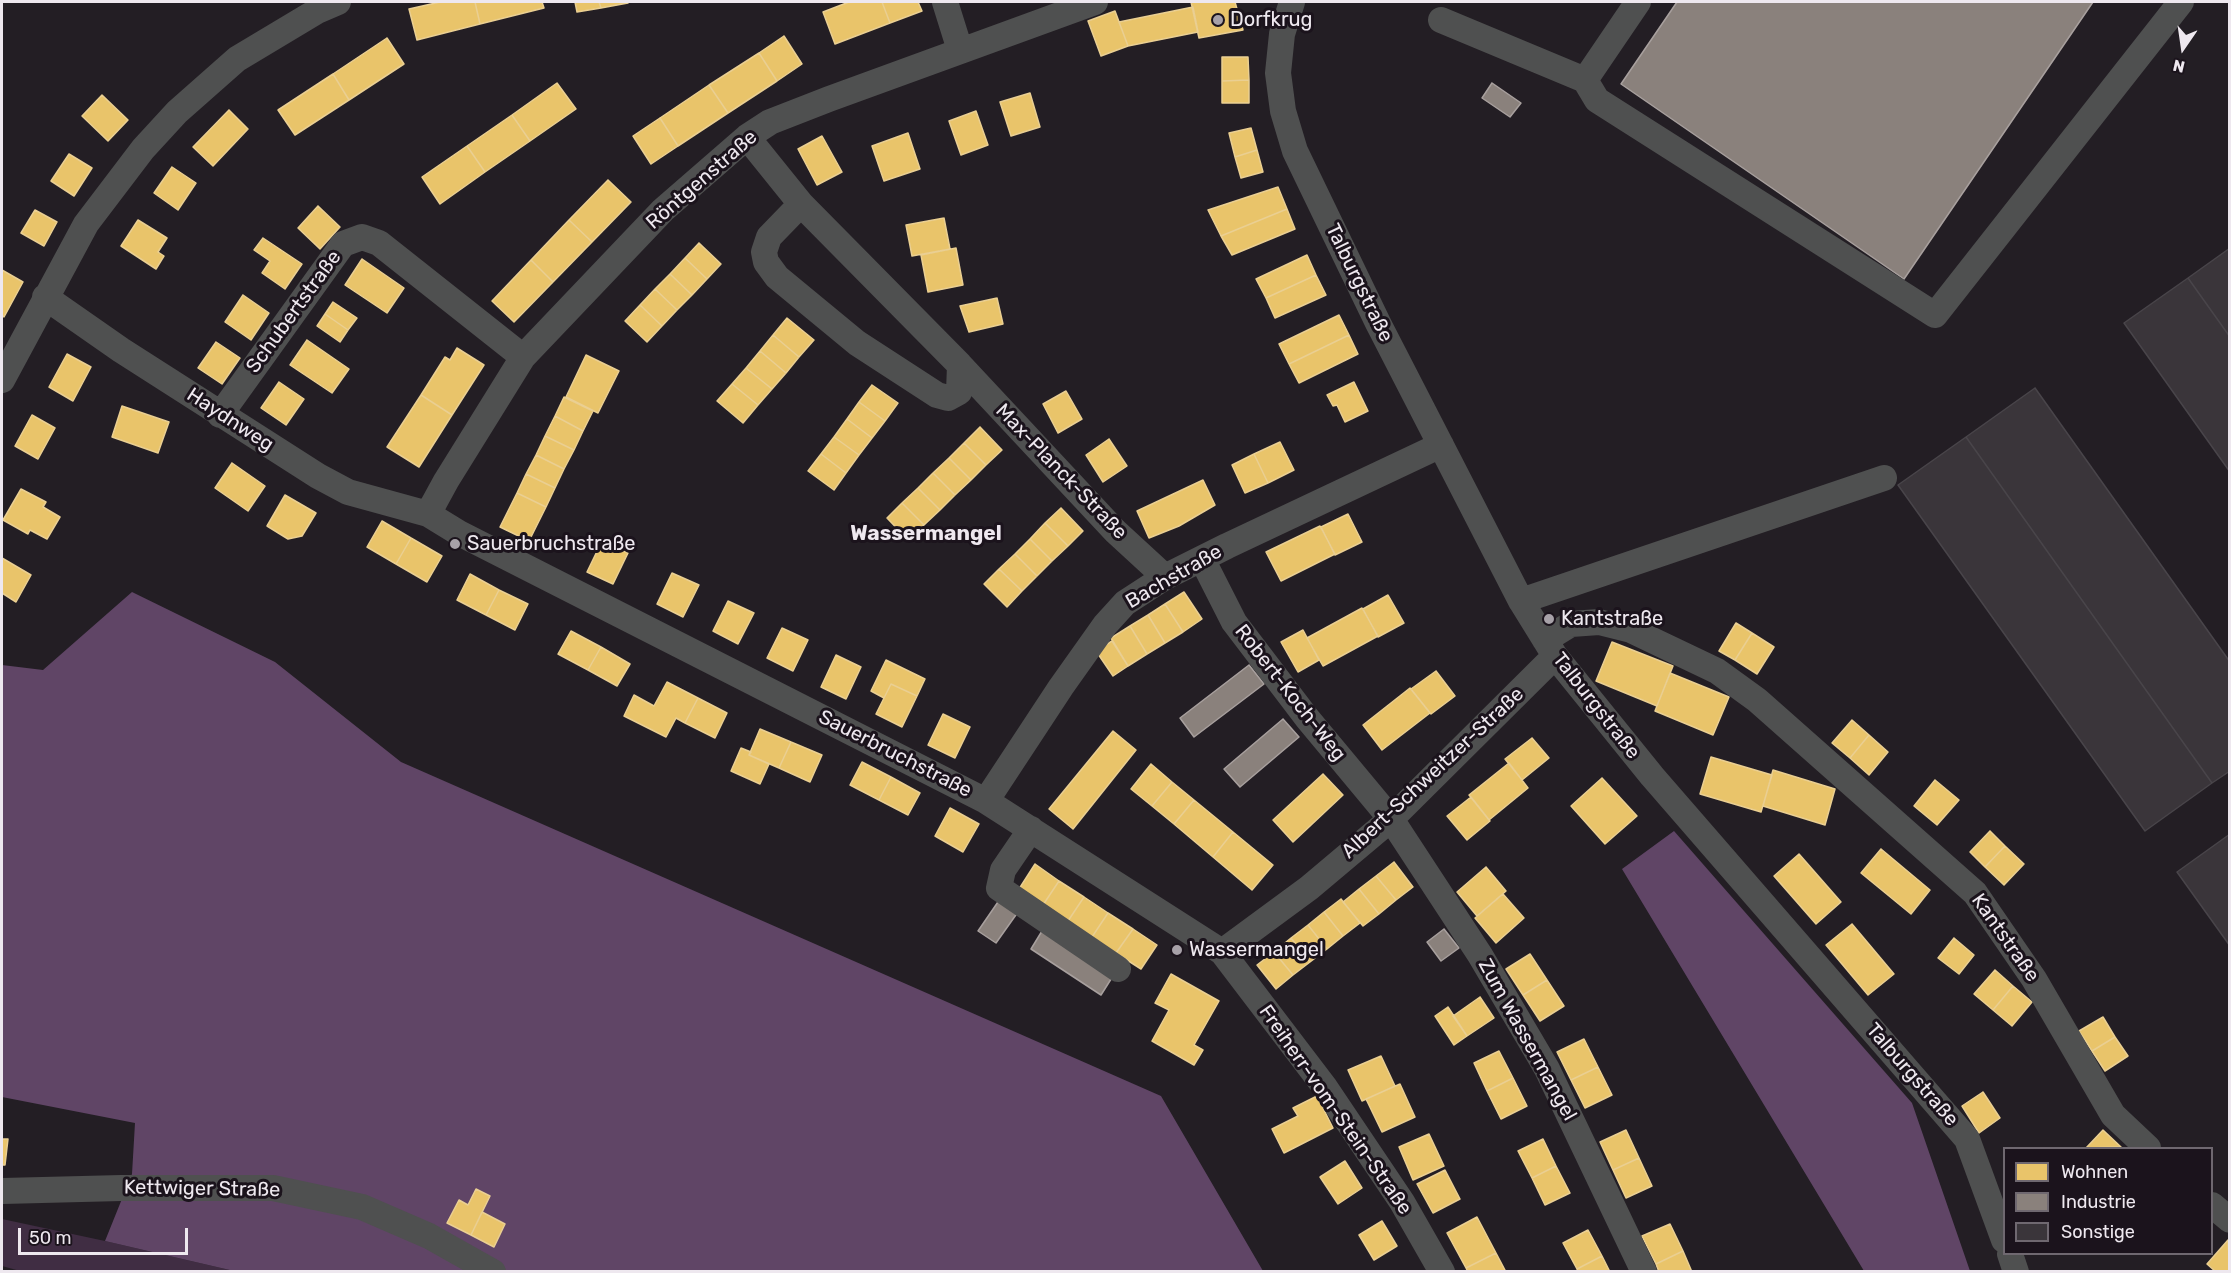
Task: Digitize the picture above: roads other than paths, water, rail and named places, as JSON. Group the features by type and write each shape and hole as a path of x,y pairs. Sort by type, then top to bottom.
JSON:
{"street":[{"path":"2,380 86,224 143,149 177,112 237,59 338,2"},
{"path":"945,2 960,50"},
{"name":"Röntgenstraße","path":"428,514 523,357 663,210 747,137 770,122 1095,2"},
{"name":"Talburgstraße","path":"1292,2 1282,34 1278,73 1283,111 1295,151 1378,323 1521,601 1550,648 1652,776 1967,1139 2003,1237"},
{"path":"1441,20 1585,80 1597,100 1935,315 2181,2"},
{"path":"1585,80 1633,3"},
{"name":"Max-Planck-Straße","path":"747,137 801,204 960,365 1116,531 1165,578"},
{"path":"801,204 769,237 764,252 766,262 777,277 856,343 937,395 948,398 959,392 960,365"},
{"name":"Schubertstraße","path":"220,415 343,244 362,237 379,243 523,357"},
{"name":"Haydnweg","path":"45,297 220,415 318,476 348,492 428,514"},
{"name":"Bachstraße","path":"986,801 1060,687 1105,625 1125,603 1165,578 1202,559 1441,445"},
{"path":"1521,601 1884,478"},
{"name":"Sauerbruchstraße","path":"428,514 986,801 1222,952"},
{"name":"Robert-Koch-Weg","path":"1202,559 1234,622 1307,718 1391,819"},
{"name":"Kantstraße","path":"1550,648 1571,624 1599,622 1631,630 1718,671 1757,700 1975,893 2034,979 2113,1115 2146,1147"},
{"name":"Albert-Schweitzer-Straße","path":"1222,952 1309,888 1391,819 1550,648"},
{"name":"Zum Wassermangel","path":"1391,819 1480,955 1547,1069 1644,1272"},
{"path":"1031,829 1003,870 999,888 1118,969"},
{"name":"Freiherr-vom-Stein-Straße","path":"1222,952 1324,1086 1402,1202 1442,1272"},
{"name":"Kettwiger Straße","path":"2,1191 273,1188 362,1207 429,1236 493,1272"},
{"path":"2213,1207 2229,1220"},
{"path":"2010,1255 2016,1272"}],"place":[{"name":"Dorfkrug","path":"1218,20"},
{"name":"Sauerbruchstraße","path":"455,544"},
{"name":"Kantstraße","path":"1549,619"},
{"name":"Wassermangel","path":"1177,950"}],"district":[{"name":"Wassermangel","path":"926,534"}]}
